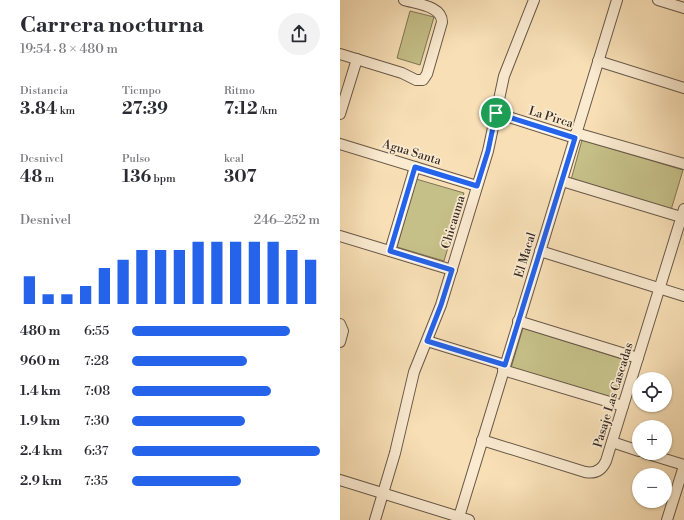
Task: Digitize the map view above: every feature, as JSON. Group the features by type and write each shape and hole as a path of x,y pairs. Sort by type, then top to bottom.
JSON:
{"street":[{"path":"340,54 402,73 416,80 422,80 427,74 442,22 441,14 434,9 404,0"},
{"name":"Chicauma","path":"375,520 395,452 414,372 441,305 488,151 508,65 534,0"},
{"name":"El Macal","path":"458,517 617,0"},
{"path":"658,0 684,8"},
{"path":"340,114 357,59"},
{"path":"598,61 684,88"},
{"name":"La Pirca","path":"496,113 684,164"},
{"name":"Agua Santa","path":"340,144 477,186"},
{"path":"390,251 415,167"},
{"path":"562,181 683,213"},
{"name":"Pasaje Las Cascadas","path":"482,440 590,473 598,471 604,465 683,213"},
{"path":"340,236 452,270"},
{"path":"540,251 684,296"},
{"path":"518,321 638,358"},
{"path":"340,342 343,331 341,325"},
{"path":"427,341 504,368 623,406"},
{"path":"612,442 632,449"},
{"path":"666,460 684,466 667,520"},
{"path":"340,480 469,520"}],"shaded area":[{"path":"410,11 434,17 420,65 397,58"},
{"path":"582,140 683,170 671,210 571,180"},
{"path":"416,179 464,193 444,261 397,247"},
{"path":"523,328 625,360 614,398 511,368"}],"route":[{"path":"496,113 575,138 505,365 427,341 441,305 452,270 390,251 415,167 477,186 488,151 496,113"}]}
